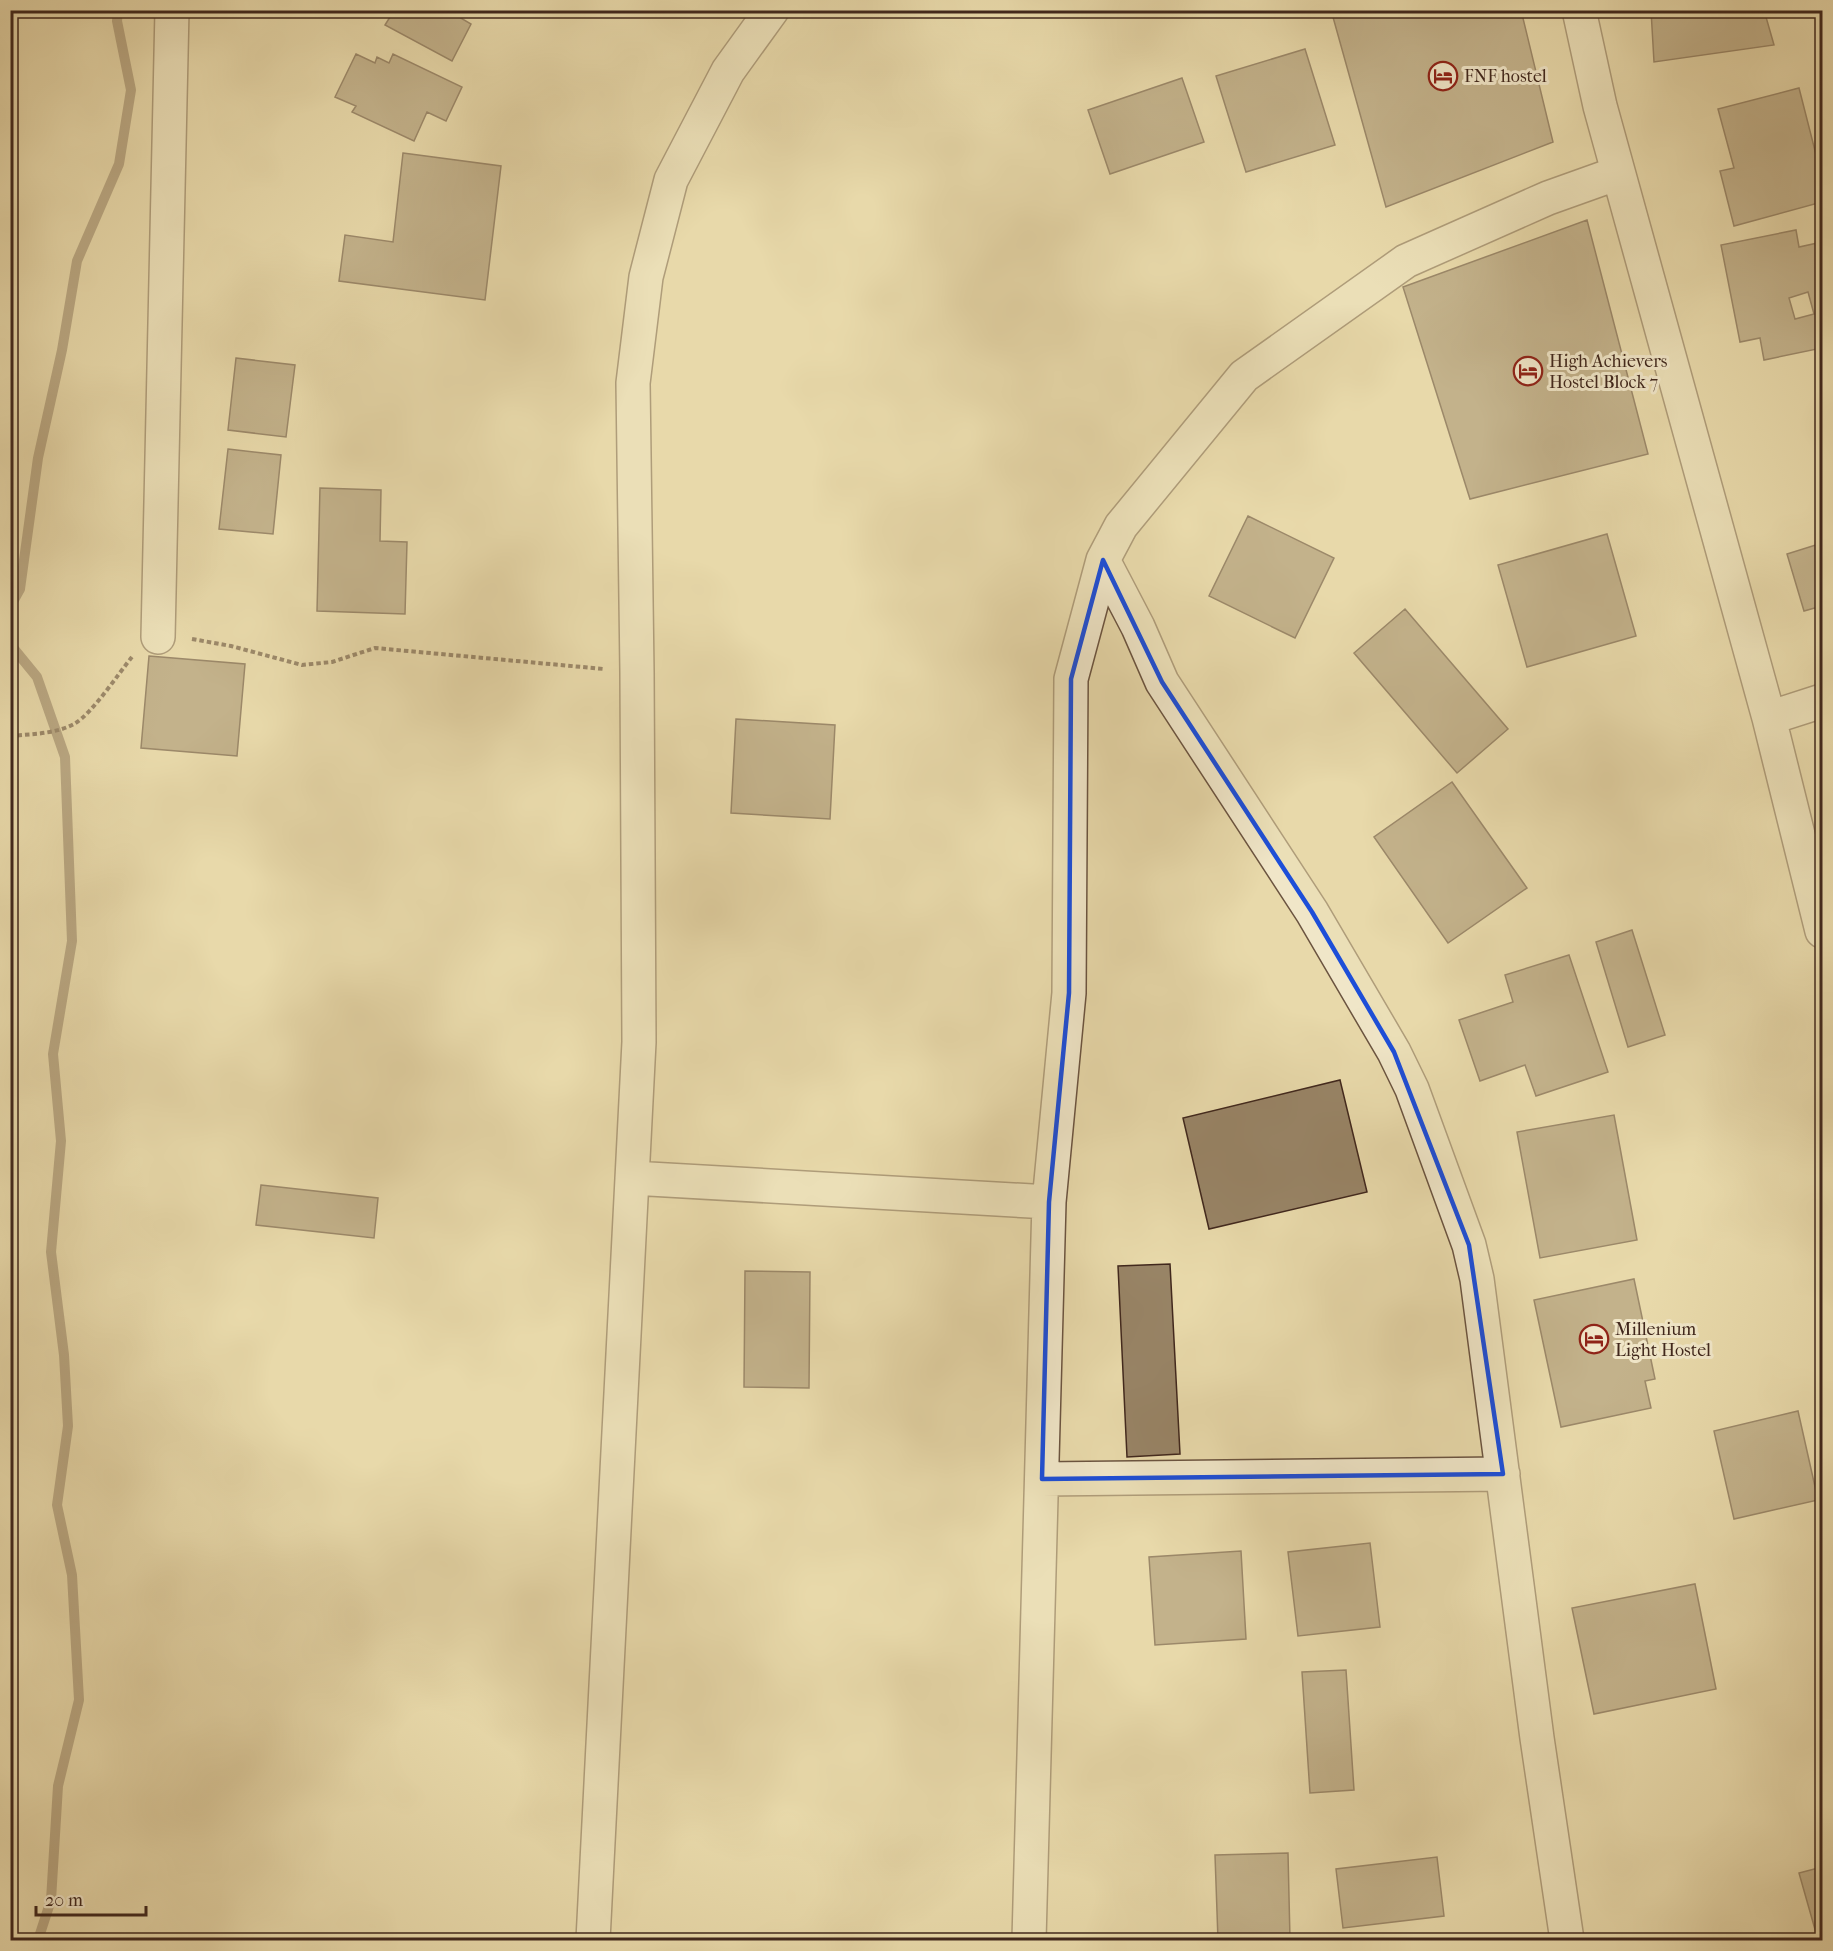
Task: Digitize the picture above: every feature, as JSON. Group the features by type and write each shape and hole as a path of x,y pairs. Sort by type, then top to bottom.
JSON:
{"street":[{"path":"158,638 172,10"},
{"path":"593,1941 639,1042 633,383 646,276 670,180 728,71 772,10"},
{"path":"1579,10 1600,106 1769,718 1822,931"},
{"path":"1029,1941 1049,1202 1069,993 1071,679 1103,560 1121,526 1244,376 1406,261 1548,198 1618,173"},
{"path":"1103,560 1138,627 1162,682 1312,912 1394,1052 1412,1089 1469,1245 1477,1280 1537,1738 1567,1941"},
{"path":"1769,718 1822,701"},
{"path":"632,1178 1049,1202"},
{"path":"1042,1479 1503,1474"}],"path":[{"path":"10,736 44,733 77,723 144,643 158,638 177,637 211,642 302,664 332,663 375,648 637,672"}],"highlighted area":[{"path":"1103,560 1162,682 1312,912 1394,1052 1469,1245 1503,1474 1042,1479 1049,1202 1069,993 1071,679"}],"building":[{"path":"381,10 463,10 459,17 471,24 452,61 385,25 390,17 380,12"},
{"name":"FNF hostel","path":"1331,10 1521,10 1553,142 1386,207"},
{"path":"1651,10 1764,10 1774,45 1654,62"},
{"path":"1305,49 1335,145 1246,172 1216,76"},
{"path":"356,54 375,63 377,57 389,63 393,54 462,87 446,121 427,112 414,141 352,112 356,106 335,97"},
{"path":"1182,78 1204,142 1110,174 1088,110"},
{"path":"1799,88 1822,178 1822,202 1734,226 1720,171 1734,168 1718,109"},
{"path":"403,153 501,166 485,300 339,281 345,235 393,242"},
{"name":"High Achievers Hostel Block 7","path":"1587,220 1648,454 1470,499 1403,287"},
{"path":"1796,230 1799,247 1822,242 1822,348 1764,360 1760,338 1740,342 1721,245","holes":["1808,292 1814,314 1795,319 1789,298"]},
{"path":"236,358 295,365 286,437 228,430"},
{"path":"228,449 281,455 273,534 219,529"},
{"path":"320,488 381,490 380,541 407,542 405,614 317,611"},
{"path":"1248,516 1334,558 1295,638 1209,596"},
{"path":"1607,534 1636,636 1527,667 1498,565"},
{"path":"1822,543 1822,606 1804,611 1787,554"},
{"path":"1405,609 1508,729 1457,773 1354,653"},
{"path":"149,656 245,664 237,756 141,748"},
{"path":"736,719 835,725 830,819 731,813"},
{"path":"1452,782 1527,888 1448,943 1374,837"},
{"path":"1632,930 1665,1035 1628,1047 1596,942"},
{"path":"1569,955 1608,1072 1536,1096 1525,1065 1480,1081 1459,1020 1513,1002 1505,975"},
{"path":"1340,1080 1367,1192 1209,1229 1183,1118"},
{"path":"1614,1115 1637,1240 1540,1258 1517,1132"},
{"path":"261,1185 378,1198 374,1238 256,1225"},
{"path":"1170,1264 1180,1454 1127,1457 1118,1266"},
{"path":"745,1271 810,1272 809,1388 744,1387"},
{"name":"Millenium Light Hostel","path":"1634,1279 1655,1379 1645,1381 1651,1408 1561,1427 1534,1300"},
{"path":"1798,1411 1818,1500 1734,1519 1714,1431"},
{"path":"1370,1543 1380,1627 1298,1636 1288,1552"},
{"path":"1241,1551 1246,1639 1155,1645 1149,1557"},
{"path":"1695,1584 1716,1689 1594,1714 1572,1608"},
{"path":"1346,1670 1354,1790 1310,1793 1302,1672"},
{"path":"1288,1853 1290,1940 1218,1940 1215,1855"},
{"path":"1437,1857 1444,1916 1343,1928 1336,1869"},
{"path":"1822,1867 1822,1940 1818,1940 1799,1873"}],"waterway":[{"path":"10,607 20,589 38,458 62,350 77,261 119,164 131,90 117,21 118,10"},
{"path":"10,644 37,677 65,757 72,941 53,1054 61,1141 51,1252 64,1355 68,1426 57,1505 72,1575 79,1700 58,1786 51,1900 38,1940"}],"place":[{"name":"FNF hostel","path":"1443,76"},
{"name":"High Achievers Hostel Block 7","path":"1528,371"},
{"name":"Millenium Light Hostel","path":"1594,1339"}]}
